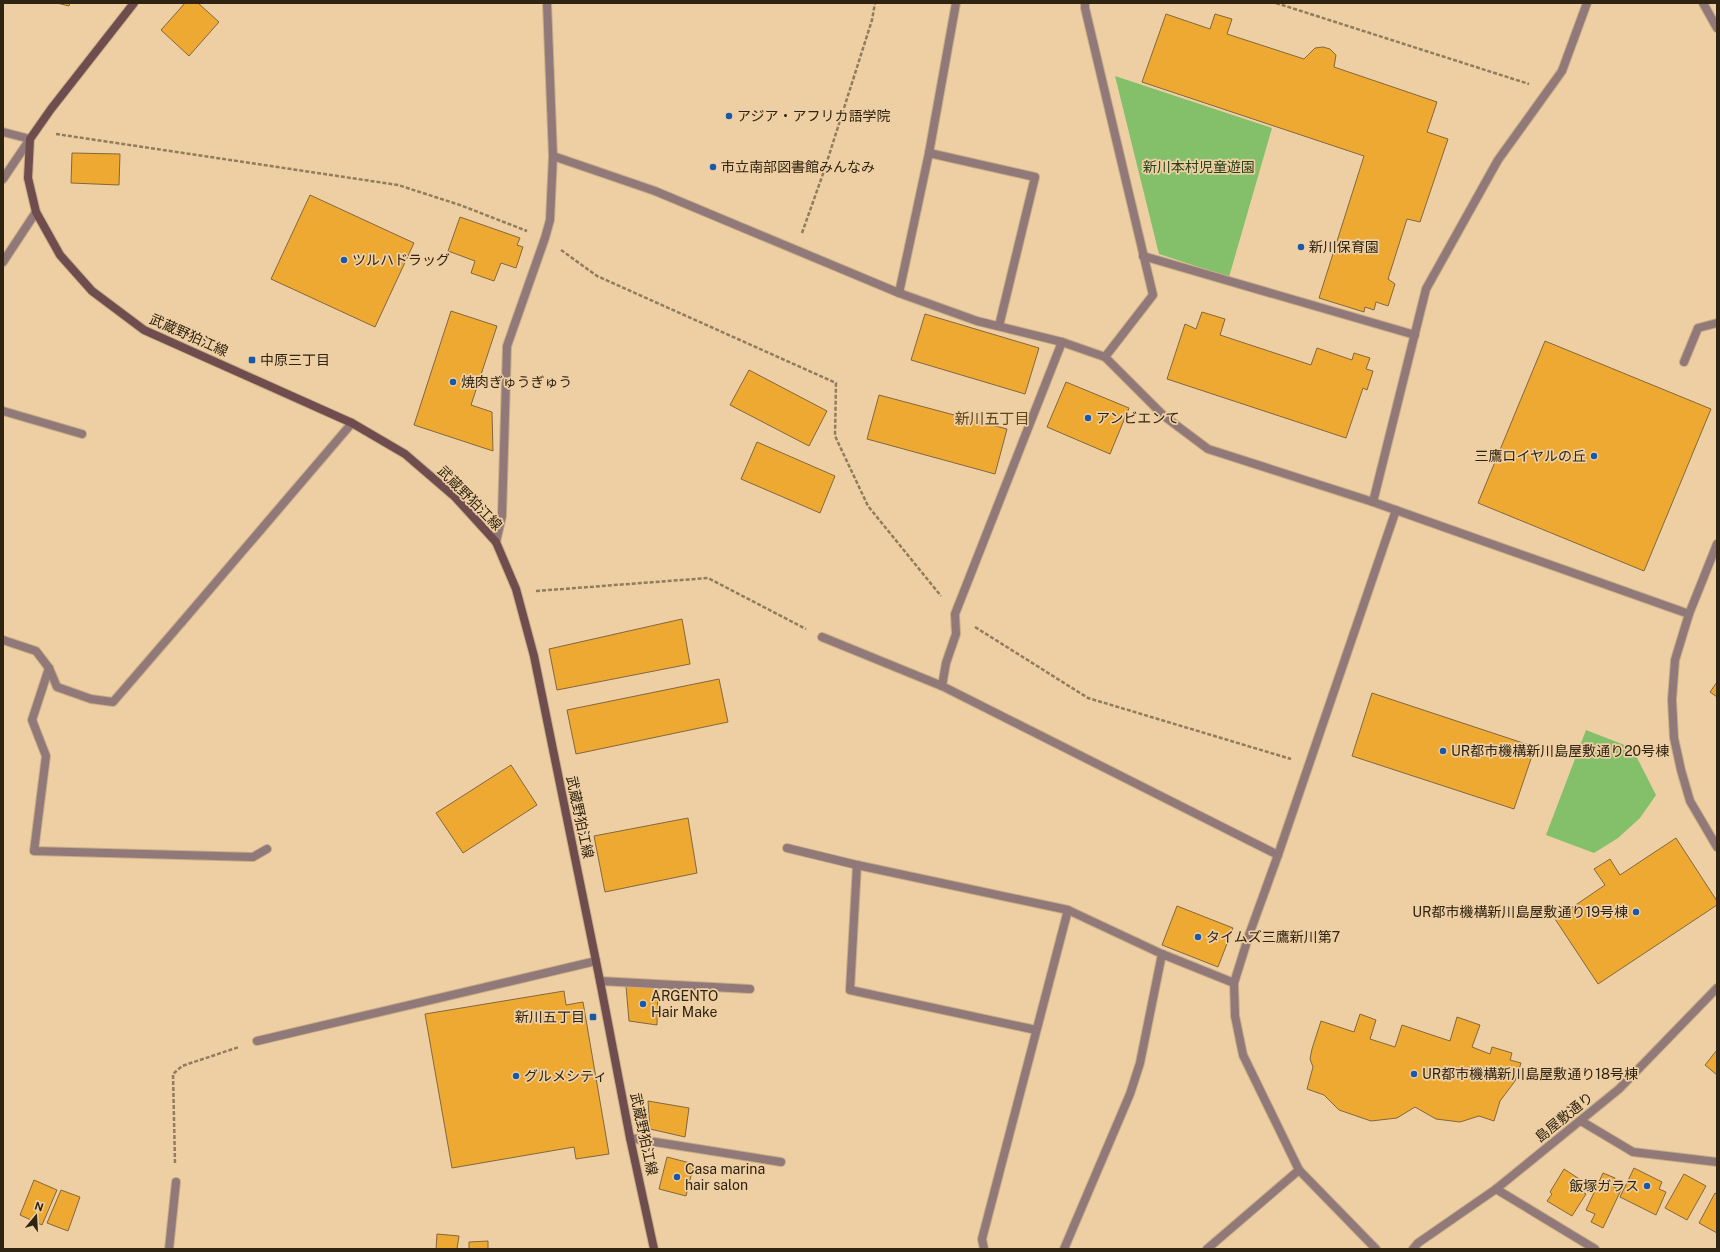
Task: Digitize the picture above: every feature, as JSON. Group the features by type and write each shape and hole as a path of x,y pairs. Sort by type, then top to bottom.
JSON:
{"main road":[{"name":"武蔵野狛江線","path":"134,3 34,131 30,139 28,178 36,212 60,255 92,291 144,330 352,423 405,454 455,497 496,542 517,593 534,656 600,981 630,1138 654,1249"}],"street":[{"path":"496,542 502,516 507,346 546,238 550,220 552,156 547,3"},
{"path":"899,293 929,153 956,3"},
{"path":"1085,3 1153,295 1105,357"},
{"path":"1372,502 1426,289 1498,160 1562,70 1587,3"},
{"path":"1703,3 1717,28"},
{"path":"3,132 30,139 3,179"},
{"path":"929,153 1036,178 999,326"},
{"path":"552,156 655,191 899,293 977,321 1062,342 1105,357 1164,416 1208,450 1396,510 1689,614"},
{"path":"3,262 36,212"},
{"path":"1143,256 1414,335"},
{"path":"1684,362 1698,328 1717,323"},
{"path":"942,686 946,663 956,634 955,614 1062,342"},
{"path":"3,411 82,434"},
{"path":"3,640 36,651 49,668 58,687 91,700 113,702 352,423"},
{"path":"1376,1249 1299,1170 1243,1055 1235,1016 1234,983 1249,935 1278,855 1396,510"},
{"path":"1717,544 1689,614 1675,660 1672,700 1674,738 1690,801 1717,846"},
{"path":"822,637 942,686 1278,855"},
{"path":"49,668 32,720 46,756 34,851 253,857 267,849"},
{"path":"787,848 857,865 1068,910 1162,954 1234,983"},
{"path":"857,865 850,990 1036,1030"},
{"path":"984,1249 982,1239 1068,910"},
{"path":"1064,1249 1130,1094 1140,1063 1162,954"},
{"path":"257,1042 596,962"},
{"path":"600,981 750,989"},
{"name":"島屋敷通り","path":"1413,1249 1418,1243 1496,1188 1619,1089 1717,988"},
{"path":"1581,1120 1633,1152 1717,1162"},
{"path":"630,1138 781,1162"},
{"path":"1207,1249 1299,1170"},
{"path":"169,1249 176,1182"},
{"path":"1496,1188 1596,1249"}],"path":[{"path":"795,249 808,221 872,20 875,3"},
{"path":"1276,3 1547,90"},
{"path":"34,131 398,185 460,205 546,238 597,276 836,382 835,436 868,506 955,614 1088,698 1308,764"},
{"path":"517,593 708,578 822,637"},
{"path":"176,1182 173,1074 182,1066 257,1042"}],"green space":[{"name":"新川本村児童遊園","path":"1115,76 1272,128 1229,277 1159,254"},
{"path":"1586,730 1632,748 1656,795 1640,818 1618,838 1594,853 1546,835"}],"building":[{"path":"57,3 70,3 69,6"},
{"path":"185,3 198,3 219,22 189,56 161,30"},
{"path":"1166,14 1210,29 1215,14 1232,19 1227,34 1304,59 1315,48 1323,47 1330,49 1336,55 1334,67 1437,102 1427,132 1448,139 1420,222 1407,219 1388,279 1395,284 1388,306 1376,302 1374,310 1365,307 1364,312 1319,298 1364,156 1142,82"},
{"path":"72,153 120,154 119,185 71,183"},
{"path":"310,195 414,243 375,327 271,279"},
{"path":"460,217 520,238 517,245 523,247 516,268 501,263 494,281 471,273 475,261 448,251"},
{"path":"451,311 497,326 471,405 492,412 493,451 414,425"},
{"path":"1202,312 1225,319 1220,335 1311,365 1317,348 1352,360 1354,353 1370,358 1366,369 1373,371 1367,390 1363,388 1346,438 1167,379 1185,324 1196,329"},
{"path":"925,314 1039,348 1025,394 911,360"},
{"name":"三鷹ロイヤルの丘","path":"1545,341 1711,409 1644,571 1478,503"},
{"path":"749,370 827,411 809,446 730,405"},
{"name":"アンビエンて","path":"1066,382 1129,408 1110,454 1047,427"},
{"path":"879,395 1007,429 995,474 867,439"},
{"path":"757,442 835,476 820,513 741,479"},
{"path":"682,619 690,664 557,690 549,649"},
{"path":"719,679 728,722 576,754 567,710"},
{"path":"1717,682 1717,697 1710,692"},
{"name":"UR都市機構新川島屋敷通り20号棟","path":"1372,693 1535,747 1514,809 1352,756"},
{"path":"511,765 537,805 463,853 436,813"},
{"path":"688,818 697,873 605,892 594,836"},
{"name":"UR都市機構新川島屋敷通り19号棟","path":"1676,838 1717,901 1717,905 1598,984 1555,919 1605,885 1594,869 1610,859 1620,875"},
{"name":"タイムズ三鷹新川第7","path":"1177,906 1233,928 1218,967 1162,945"},
{"path":"626,986 658,987 657,1025 629,1021"},
{"path":"564,991 566,1005 583,1002 609,1154 576,1159 574,1147 452,1168 425,1014"},
{"name":"UR都市機構新川島屋敷通り18号棟","path":"1360,1014 1376,1020 1370,1039 1395,1047 1402,1025 1450,1041 1457,1017 1480,1025 1472,1047 1490,1054 1492,1047 1512,1053 1510,1060 1521,1063 1515,1081 1500,1101 1494,1121 1479,1116 1460,1122 1436,1119 1415,1107 1397,1118 1371,1121 1339,1110 1324,1095 1307,1089 1313,1067 1310,1059 1312,1049 1321,1021 1354,1032"},
{"path":"1717,1050 1717,1075 1705,1065"},
{"path":"648,1101 689,1108 685,1137 650,1129"},
{"path":"667,1157 694,1164 686,1196 659,1189"},
{"path":"1634,1168 1662,1182 1659,1189 1666,1192 1656,1215 1620,1197"},
{"path":"1564,1169 1584,1182 1579,1190 1586,1194 1572,1216 1547,1201 1552,1194 1550,1192"},
{"path":"1603,1173 1615,1178 1612,1186 1621,1190 1603,1228 1591,1222 1595,1214 1586,1210"},
{"path":"1684,1174 1706,1186 1687,1220 1665,1208"},
{"path":"34,1180 57,1190 42,1225 20,1215"},
{"path":"61,1190 80,1197 68,1231 47,1223"},
{"path":"1715,1193 1717,1194 1717,1233 1699,1223"},
{"path":"437,1234 459,1236 457,1249 436,1249"},
{"path":"488,1241 488,1249 469,1249 469,1242"}],"place":[{"name":"アジア・アフリカ語学院","path":"729,116"},
{"name":"市立南部図書館みんなみ","path":"713,167"},
{"name":"新川保育園","path":"1301,247"},
{"name":"ツルハドラッグ","path":"344,260"},
{"name":"中原三丁目","path":"252,360"},
{"name":"焼肉ぎゅうぎゅう","path":"453,382"},
{"name":"アンビエンて","path":"1088,418"},
{"name":"三鷹ロイヤルの丘","path":"1594,456"},
{"name":"UR都市機構新川島屋敷通り20号棟","path":"1443,751"},
{"name":"UR都市機構新川島屋敷通り19号棟","path":"1636,912"},
{"name":"タイムズ三鷹新川第7","path":"1198,937"},
{"name":"ARGENTO Hair Make","path":"643,1004"},
{"name":"新川五丁目","path":"593,1017"},
{"name":"UR都市機構新川島屋敷通り18号棟","path":"1414,1074"},
{"name":"グルメシティ","path":"516,1076"},
{"name":"Casa marina hair salon","path":"677,1177"},
{"name":"飯塚ガラス","path":"1647,1186"}],"district":[{"name":"新川五丁目","path":"992,419"}]}
